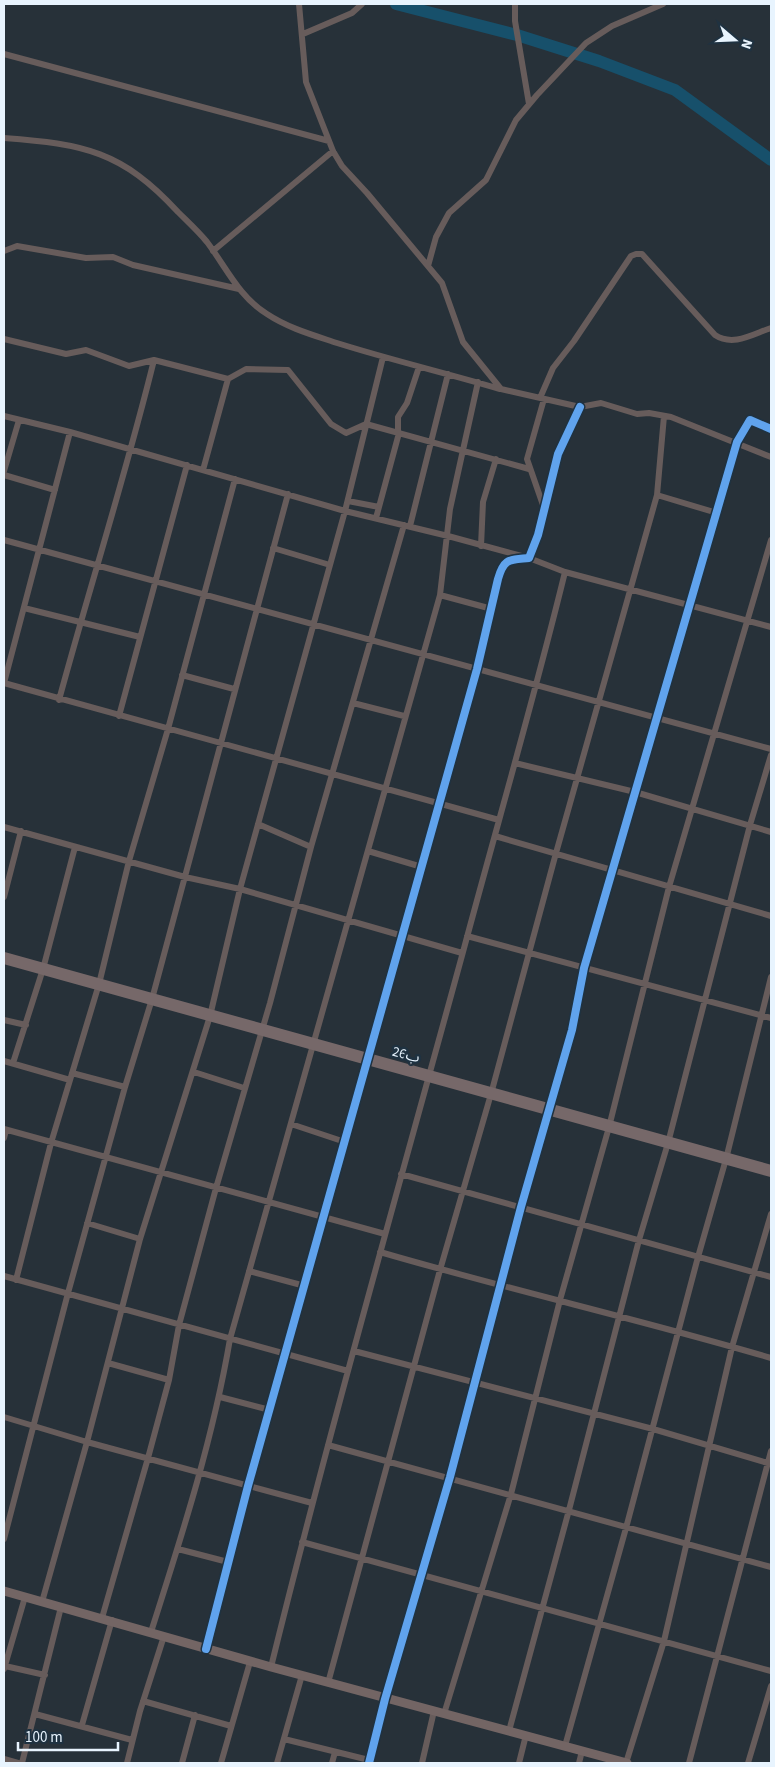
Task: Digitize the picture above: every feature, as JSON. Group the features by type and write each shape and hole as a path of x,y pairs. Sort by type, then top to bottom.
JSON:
{"highway":[{"name":"26ب","path":"4,958 771,1172"}],"main road":[{"path":"4,1591 112,1620 271,1668 627,1763"}],"street":[{"path":"300,4 306,82 333,151 342,166 442,283 463,342 500,389"},
{"path":"303,34 352,13 362,4"},
{"path":"515,4 515,21 530,104"},
{"path":"428,266 436,237 448,212 486,180 516,120 530,104 586,43 612,26 663,4"},
{"path":"4,54 329,141"},
{"path":"4,138 76,146 100,153 130,167 157,188 213,252 239,289 267,314 299,330 383,357 500,389 580,407 601,403 637,414 664,416 684,421 771,457"},
{"path":"213,252 333,151"},
{"path":"4,251 17,246 86,258 113,257 133,265 239,289"},
{"path":"544,509 527,460 542,398 553,368 574,341 631,256 642,254 715,335 723,340 736,340 771,328"},
{"path":"4,339 66,354 86,350 129,366 154,360 228,379 246,369 288,370 331,424 346,433 366,424 529,469"},
{"path":"42,1602 87,1442 140,1239 194,1072 210,1016 240,889 346,511 383,357"},
{"path":"59,700 96,565 132,450 154,360"},
{"path":"376,518 398,433 398,417 407,403 419,366"},
{"path":"102,1618 169,1380 179,1325 216,1188 262,1030 331,774 370,640 433,442 448,374"},
{"path":"203,470 228,379"},
{"path":"151,1632 200,1472 220,1397 230,1339 350,921 404,716 440,594 450,509 478,382"},
{"path":"529,558 558,454 580,407"},
{"path":"4,416 70,432 346,511 529,558 565,572 771,627"},
{"path":"328,1683 413,1366 462,1190 492,1094 576,779 657,495 664,416"},
{"path":"19,420 4,473 55,490"},
{"path":"284,1739 369,1762 385,1699 423,1575 476,1383 521,1207 572,1030 584,968 737,442 750,420 771,429"},
{"path":"70,432 4,683 59,700 499,820"},
{"path":"481,546 483,502 496,459"},
{"path":"119,716 186,465"},
{"path":"16,1280 51,1143 99,984 129,861 168,729 235,479"},
{"path":"4,1539 87,1223 152,999 288,494"},
{"path":"657,495 717,513"},
{"path":"348,500 379,507"},
{"path":"4,540 537,685 713,735 771,749"},
{"path":"444,1714 511,1494 560,1300 609,1127 669,887 771,540"},
{"path":"273,548 330,565"},
{"path":"206,1649 248,1486 325,1217 477,669 502,566 508,560 529,558"},
{"path":"271,1668 312,1503 401,1174 430,1077 462,953 516,763 565,572"},
{"path":"440,594 492,610"},
{"path":"24,608 140,638"},
{"path":"182,675 234,689"},
{"path":"353,703 404,716"},
{"path":"508,1731 595,1414 640,1240 668,1143 750,825 771,755"},
{"path":"516,763 635,792 771,832"},
{"path":"258,824 276,830 311,847"},
{"path":"4,827 185,877 240,889 462,953"},
{"path":"4,897 21,832"},
{"path":"495,836 771,916"},
{"path":"13,1063 43,969 75,847"},
{"path":"368,851 422,867"},
{"path":"467,936 771,1018"},
{"path":"565,1746 726,1159 771,977"},
{"path":"4,1020 26,1025"},
{"path":"4,1061 70,1080"},
{"path":"194,1072 244,1088"},
{"path":"72,1073 125,1087"},
{"path":"291,1124 345,1142"},
{"path":"4,1138 5,1130 105,1159 385,1234"},
{"path":"401,1174 771,1277"},
{"path":"627,1763 664,1641 732,1347 771,1214"},
{"path":"87,1223 140,1239"},
{"path":"380,1252 620,1318 678,1330 771,1358"},
{"path":"249,1271 305,1286"},
{"path":"4,1276 122,1307 179,1325 348,1371"},
{"path":"354,1351 653,1429 770,1464"},
{"path":"108,1363 169,1380"},
{"path":"220,1397 270,1410"},
{"path":"4,1416 87,1442 312,1503"},
{"path":"328,1445 450,1477 686,1545 771,1567"},
{"path":"689,1763 770,1464 771,1451"},
{"path":"302,1542 771,1671"},
{"path":"178,1548 228,1562"},
{"path":"25,1597 6,1650 4,1667 45,1675"},
{"path":"4,1759 20,1763 35,1714 61,1607"},
{"path":"82,1725 112,1620"},
{"path":"127,1763 132,1740 164,1636"},
{"path":"221,1763 250,1662"},
{"path":"277,1763 302,1675"},
{"path":"748,1763 771,1686"},
{"path":"144,1701 231,1726"},
{"path":"422,1763 434,1712"},
{"path":"35,1714 82,1725 132,1740"},
{"path":"182,1763 195,1715"},
{"path":"518,1763 526,1735"},
{"path":"579,1763 582,1751"},
{"path":"332,1763 336,1752"}],"waterway":[{"path":"396,4 517,35 599,61 675,90 771,160"}],"cycle path":[{"path":"206,1649 248,1486 477,669 498,579 508,561 529,558 538,535 558,454 580,407"},
{"path":"369,1763 385,1699 450,1477 521,1207 572,1030 584,968 737,442 750,420 771,429"}]}
